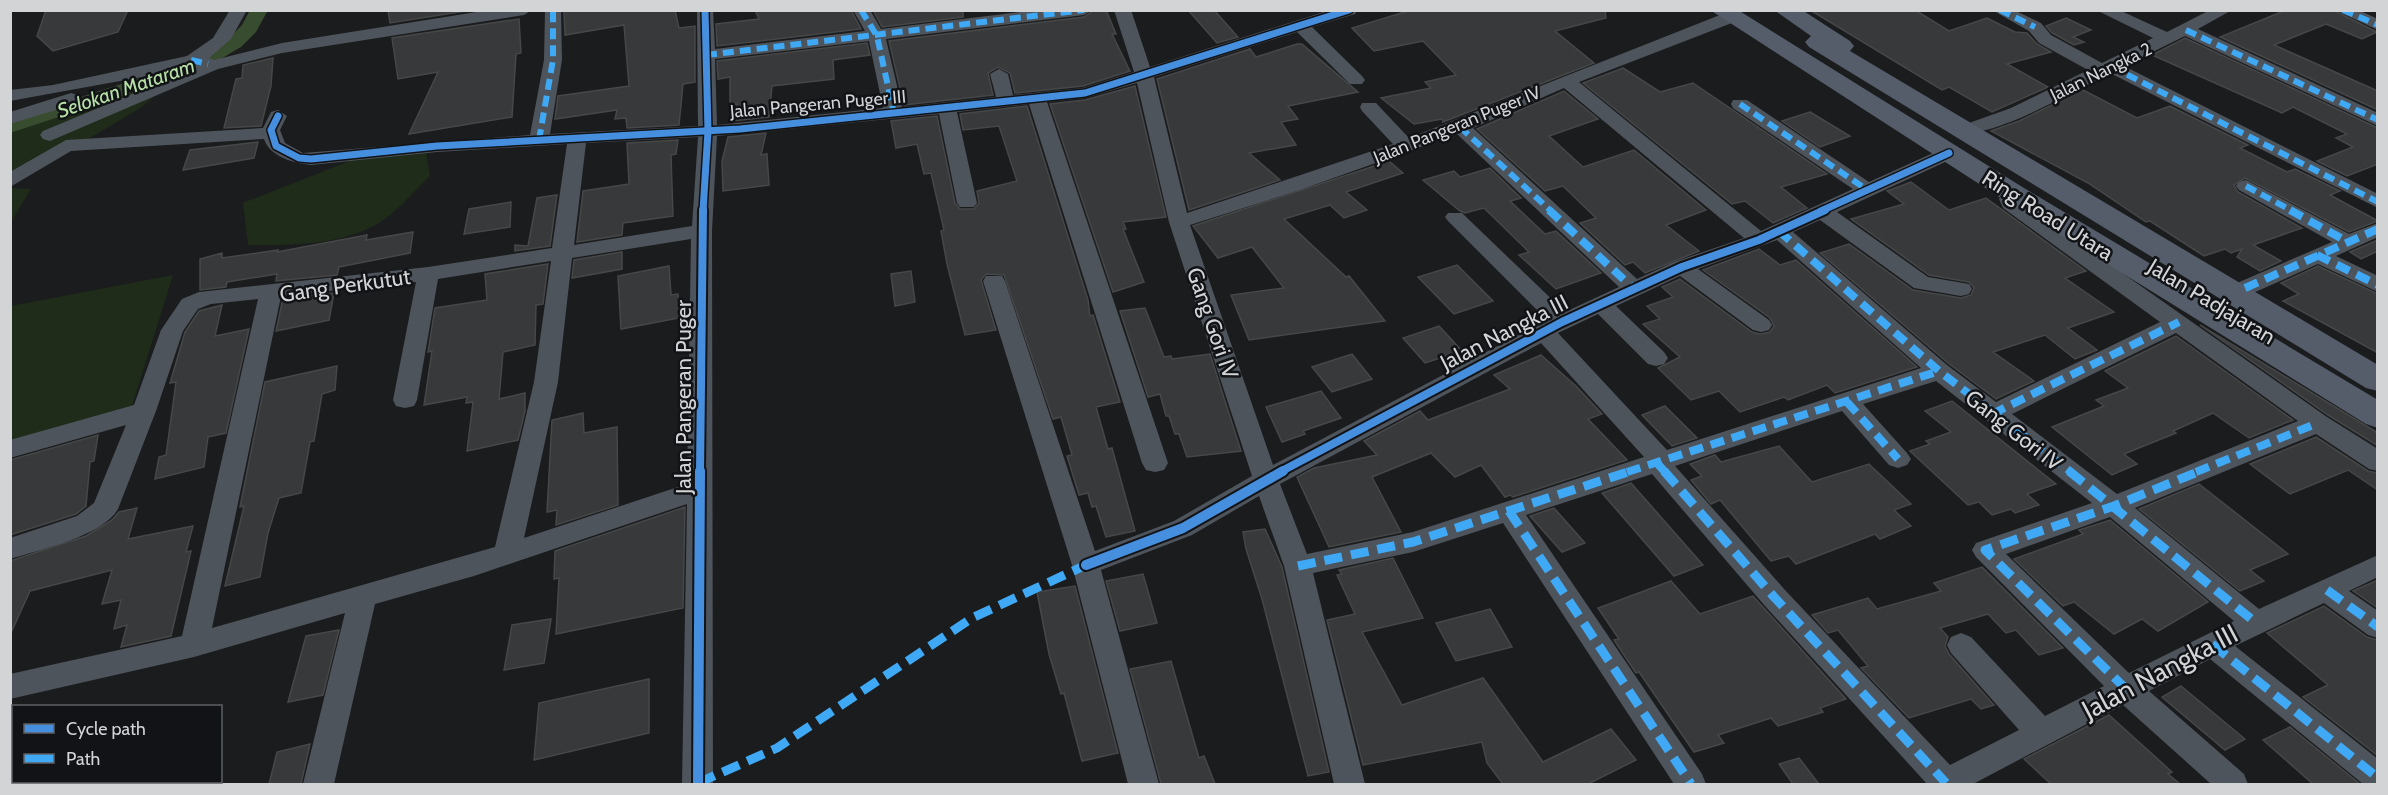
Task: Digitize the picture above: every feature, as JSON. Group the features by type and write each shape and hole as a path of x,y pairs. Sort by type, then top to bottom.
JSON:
{"highway":[{"name":"Jalan Padjajaran","path":"1764,10 2186,275"},
{"name":"Ring Road Utara","path":"1785,10 1976,127 2240,300 2378,366"},
{"name":"Ring Road Utara","path":"1731,13 1836,75 1949,153 2014,194 2378,416"},
{"name":"Jalan Padjajaran","path":"1836,75 2186,275 2240,300 2378,380"},
{"name":"Jalan Padjajaran","path":"2240,300 2378,400"}],"street":[{"path":"50,135 203,63 225,39 239,10"},
{"path":"10,96 282,48 524,10"},
{"path":"539,140 553,60 553,10"},
{"name":"Jalan Pangeran Puger","path":"698,784 702,489 702,231 708,131 705,10"},
{"path":"861,10 878,36 894,114"},
{"path":"706,55 1084,10"},
{"name":"Gang Gori IV","path":"1122,10 1144,75 1179,222 1266,480 1298,566"},
{"name":"Jalan Pangeran Puger III","path":"10,182 66,146 275,124 276,146 299,158 311,159 437,146 708,131 947,109 1085,93 1302,27 1349,10"},
{"path":"2000,10 2035,27 2045,39 2378,202"},
{"path":"2103,10 2169,39"},
{"name":"Jalan Nangka 2","path":"1976,127 2018,112 2224,10"},
{"path":"2343,10 2378,25"},
{"name":"Jalan Pangeran Puger IV","path":"1179,222 1461,127 1731,13"},
{"path":"1302,27 1356,80"},
{"path":"2186,30 2378,120"},
{"path":"10,118 203,63"},
{"path":"999,74 1006,102"},
{"name":"Gang Gori IV","path":"1566,81 1769,236 1992,414 2114,506 2255,622"},
{"path":"1037,99 1155,464"},
{"path":"1740,104 1869,190"},
{"path":"1369,107 1407,147"},
{"path":"947,109 967,203"},
{"path":"1461,127 1634,289"},
{"path":"507,554 546,382 577,138"},
{"name":"Jalan Nangka III","path":"1086,565 1183,528 1266,480 1553,327 1601,304 1682,267 1769,236 1949,153"},
{"path":"2246,186 2348,242"},
{"path":"2014,194 2009,199 2010,204 2318,423 2378,462"},
{"path":"1823,212 1922,283 1961,289"},
{"path":"1455,217 1553,327 1660,462 1776,598 1945,784"},
{"path":"2240,300 2317,255 2378,229"},
{"name":"Gang Perkutut","path":"194,645 271,291 428,273 702,231"},
{"path":"2317,255 2378,285"},
{"path":"1682,267 1761,325"},
{"path":"405,400 428,273"},
{"path":"994,281 1086,565 1143,784"},
{"path":"10,549 86,523 105,509 144,411 172,330 190,304 207,297 271,291"},
{"path":"1601,304 1656,358"},
{"path":"1992,414 2178,322"},
{"path":"1350,784 1298,566 1413,542 1939,371"},
{"path":"1847,402 1898,459"},
{"path":"10,449 144,411"},
{"path":"2233,784 2127,690 1985,550 2114,506 2318,423"},
{"path":"10,687 194,645 507,554 702,489"},
{"path":"1509,511 1691,784"},
{"name":"Jalan Nangka III","path":"1945,784 2255,622 2378,564"},
{"path":"2327,590 2378,627"},
{"path":"319,784 363,595"},
{"path":"2212,644 2378,778"},
{"path":"1961,645 2042,734"}],"green space":[{"path":"179,75 142,107 11,185 11,131"},
{"path":"426,151 430,176 386,218 364,231 315,243 248,245 243,203 357,158"},
{"path":"10,188 31,189 11,222"},
{"path":"173,275 132,406 11,441 11,306"}],"building":[{"path":"46,10 128,10 118,32 53,51 37,36"},
{"path":"388,10 472,10 390,23"},
{"path":"573,10 675,10 679,28 695,26 695,82 683,84 679,125 627,128 626,118 615,119 617,110 555,119 558,96 629,86 624,25 565,35 564,12"},
{"path":"755,10 851,10 861,29 717,46 716,24 759,19"},
{"path":"873,10 963,10 963,17 882,27"},
{"path":"1094,10 1106,10 1116,34 1112,34 1130,71 1083,86 1015,93 1010,73 998,67 988,73 993,95 904,105 889,41 1084,17"},
{"path":"1188,10 1214,10 1238,37 1217,43"},
{"path":"1411,10 1605,10 1606,18 1555,31 1594,63 1443,122 1442,119 1414,124 1381,98 1431,88 1425,82 1456,75 1423,41 1374,51 1352,28"},
{"path":"1810,10 1915,10 1949,31 1987,18 2015,32 2027,33 2037,44 2051,52 2007,64 2048,87 1992,112 1949,87 1942,90"},
{"path":"2286,10 2333,10 2377,32 2362,39 2326,24 2274,45 2378,91 2378,110 2220,37"},
{"path":"2066,18 2091,30 2073,37 2084,42 2074,45 2052,33 2046,26"},
{"path":"519,19 521,53 516,54 512,117 409,134 438,72 398,79 392,38"},
{"path":"2185,38 2378,128 2378,164 2347,176 2317,161 2353,147 2336,138 2347,134 2293,107 2282,113 2152,55"},
{"path":"867,43 870,55 833,60 834,79 772,86 769,117 733,121 737,104 730,105 730,77 718,79 717,61"},
{"path":"1302,44 1358,92 1288,106 1298,119 1281,122 1296,145 1249,153 1280,180 1189,210 1157,79 1250,49 1256,57"},
{"path":"273,58 271,86 261,126 224,128 236,79 242,78 243,65"},
{"path":"1623,68 1660,92 1693,83 1827,174 1781,187 1807,208 1773,223 1745,201 1732,204 1583,83"},
{"path":"1135,86 1166,217 1123,222 1126,229 1123,229 1144,282 1113,292 1050,104 1085,100"},
{"path":"2083,90 2137,118 2170,106 2248,145 2240,148 2287,172 2295,169 2340,191 2330,195 2378,221 2349,232 2245,178 2234,185 2238,192 2302,228 2253,245 2281,261 2260,271 2237,257 2242,249 2231,253 2225,249 2204,256 2150,221 2146,222 2088,183 1991,131 2019,121"},
{"path":"1564,91 1598,119 1549,136 1583,167 1634,150 1706,210 1666,225 1699,251 1645,273 1633,262 1625,265 1580,223 1596,218 1563,186 1545,191 1477,129"},
{"path":"1027,106 1088,300 1090,316 1093,315 1120,402 1096,407 1108,449 1112,448 1135,531 1106,537 1096,506 1092,507 1088,493 1079,495 1067,456 1072,455 1061,417 1053,419 1004,275 986,274 981,280 996,330 965,335 947,264 941,231 944,230 931,173 924,174 917,144 896,148 891,121 937,116 955,203 960,209 974,209 979,203 977,191 1017,181 999,126 963,130 960,114"},
{"path":"1810,112 1850,136 1820,147 1782,121"},
{"path":"766,133 761,155 767,154 769,185 723,191 722,161 728,137"},
{"path":"678,140 676,154 671,155 673,216 623,223 622,235 577,242 583,191 629,184 627,143"},
{"path":"258,142 254,158 183,170 190,150"},
{"path":"1389,161 1403,173 1346,192 1367,210 1344,218 1330,205 1284,219 1346,277 1349,276 1385,321 1249,340 1231,295 1284,288 1252,247 1218,258 1193,226"},
{"path":"1490,168 1521,198 1510,201 1545,234 1556,231 1601,273 1556,289 1519,255 1529,252 1484,208 1465,213 1460,211 1423,180 1454,171 1460,177"},
{"path":"1911,182 1949,210 1986,198 2086,271 2065,278 2114,312 2068,328 2097,350 2075,359 2045,335 1993,352 2034,381 1996,399 1948,363 1820,253 1849,244 1913,290 1961,298 1971,295 1974,288 1969,282 1929,275 1851,219 1904,204 1887,191"},
{"path":"557,195 550,246 515,251 515,245 528,246 537,198"},
{"path":"511,202 510,227 464,234 469,209"},
{"path":"413,232 410,253 339,267 337,275 276,281 277,274 227,282 226,287 200,290 200,259 222,253 222,258 278,250 277,252 367,235 366,240"},
{"path":"2378,240 2378,251 2361,259 2350,252"},
{"path":"1759,249 1780,265 1796,260 1917,367 1835,393 1827,385 1788,400 1784,397 1740,412 1719,391 1691,400 1658,368 1680,357 1643,324 1660,319 1647,306 1673,297 1662,287 1680,279 1752,332 1760,334 1770,332 1774,326 1770,318 1703,270"},
{"path":"622,252 622,269 572,278 574,260"},
{"path":"548,264 543,304 536,305 535,345 503,352 499,399 525,393 525,411 518,440 467,451 473,402 466,403 467,397 424,405 432,351 428,352 435,308 487,300 485,274"},
{"path":"1457,265 1493,301 1454,314 1418,277"},
{"path":"669,266 671,295 678,294 679,318 621,329 618,276"},
{"path":"2318,266 2378,294 2378,353 2283,301 2299,294 2281,283"},
{"path":"911,271 915,302 895,306 891,274"},
{"path":"334,293 329,320 276,331 283,298"},
{"path":"222,305 215,336 249,329 226,433 208,437 204,467 155,479 159,457 166,455 176,382 170,383 185,332 199,311"},
{"path":"1145,308 1164,357 1171,356 1172,359 1210,354 1241,451 1187,457 1179,434 1175,434 1169,416 1166,416 1160,394 1148,397 1120,311"},
{"path":"2200,325 2378,433 2378,446 2328,415"},
{"path":"1439,326 1462,351 1425,363 1403,338"},
{"path":"2176,336 2293,420 2249,438 2213,413 2173,431 2176,433 2124,454 2137,464 2112,475 2052,427 2104,406 2096,400 2128,388 2105,371"},
{"path":"1352,354 1372,379 1332,392 1312,367"},
{"path":"1541,355 1576,386 1602,414 1588,419 1627,460 1513,497 1510,495 1505,497 1481,465 1455,477 1431,453 1372,477 1401,532 1329,547 1297,477 1314,468 1377,455 1364,441 1420,411 1428,420 1510,389 1494,375"},
{"path":"337,366 335,390 322,394 314,441 310,442 301,493 279,498 268,533 260,577 225,586 244,506 240,507 265,382"},
{"path":"1321,391 1341,418 1303,431 1305,434 1282,442 1266,407"},
{"path":"1952,401 2056,484 2027,494 2039,505 2015,513 2011,509 1992,515 1979,502 1968,505 1910,451 1930,444 1926,441 1951,432 1925,411"},
{"path":"1665,406 1697,438 1672,446 1642,415"},
{"path":"583,413 584,433 617,427 618,505 556,525 557,510 547,512 552,420"},
{"path":"98,435 94,461 90,462 86,506 76,514 10,535 10,460"},
{"path":"2316,437 2368,471 2378,473 2378,490 2348,470 2290,494 2250,464"},
{"path":"1779,446 1812,482 1869,464 1911,504 1894,510 1911,526 1880,539 1875,534 1796,564 1789,556 1771,561 1720,500 1711,504 1691,480 1702,476 1690,464 1715,455 1721,462"},
{"path":"1631,483 1703,565 1674,576 1602,493"},
{"path":"2199,484 2288,554 2250,570 2264,581 2240,591 2139,509"},
{"path":"685,507 683,608 556,634 559,578 554,579 555,551"},
{"path":"137,508 128,539 193,526 186,552 191,551 171,636 121,647 127,625 114,629 121,600 102,604 112,570 30,591 10,635 10,561 86,536 112,520 119,512"},
{"path":"1554,508 1585,543 1562,552 1530,516"},
{"path":"2110,520 2208,602 2158,631 2142,619 2114,634 2074,602 2063,606 2014,559 2083,534 2079,530"},
{"path":"1265,529 1282,567 1329,772 1308,776 1262,599 1246,549 1243,532"},
{"path":"1393,558 1423,618 1362,632 1402,705 1483,678 1543,762 1611,729 1636,760 1588,784 1503,784 1487,763 1482,742 1363,765 1327,620 1355,614 1337,575 1342,574 1339,570"},
{"path":"1982,567 2063,648 2039,655 2016,630 2006,633 1988,614 1940,628 1948,637 1945,646 1949,654 1994,705 1981,709 1971,699 1909,718 1861,668 1868,666 1838,630 1828,633 1812,615 1868,598 1877,609 1941,591 1934,583"},
{"path":"1143,574 1157,623 1120,631 1106,581"},
{"path":"2378,580 2378,608 2353,591"},
{"path":"1671,581 1700,614 1753,596 1846,699 1820,708 1823,712 1778,726 1771,718 1718,735 1724,743 1694,752 1614,640 1619,639 1598,608"},
{"path":"1075,586 1118,753 1082,761 1064,693 1061,694 1049,654 1037,592"},
{"path":"2324,606 2367,637 2378,640 2378,756 2303,697 2328,685 2267,633"},
{"path":"1490,609 1512,647 1456,661 1436,623"},
{"path":"551,619 544,663 504,670 512,625"},
{"path":"339,630 323,695 288,702 306,636"},
{"path":"1171,661 1199,758 1204,756 1215,784 1161,784 1130,669"},
{"path":"649,679 649,733 534,760 539,703"},
{"path":"2181,686 2245,739 2225,750 2162,697"},
{"path":"2109,715 2172,772 2168,774 2180,784 2051,784 2024,759"},
{"path":"2290,727 2360,784 2313,784 2263,740"},
{"path":"310,744 301,784 269,784 277,752"},
{"path":"1799,758 1819,784 1793,784 1779,764"}],"waterway":[{"name":"Selokan Mataram","path":"10,127 151,83 196,66 235,43 249,28 259,10"}],"marked path":[{"path":"539,140 553,60 553,10"},
{"path":"861,10 877,36 894,114"},
{"path":"706,55 1084,10"},
{"path":"2000,10 2035,27"},
{"path":"2343,10 2378,25"},
{"path":"2186,30 2378,120"},
{"path":"191,60 208,64"},
{"path":"2112,67 2378,202"},
{"path":"1740,104 1869,191"},
{"path":"1460,127 1634,289"},
{"path":"2246,186 2348,242"},
{"path":"2245,288 2378,229"},
{"path":"1779,231 1939,371 2114,506 2255,622"},
{"path":"2317,255 2378,285"},
{"path":"1992,414 2179,322"},
{"path":"1298,566 1413,542 1939,371"},
{"path":"1847,402 1898,459"},
{"path":"2127,690 1985,550 2114,506 2318,423"},
{"path":"1657,463 1775,598 1946,783"},
{"path":"1509,511 1691,784"},
{"path":"698,783 777,748 821,721 862,689 972,618 1086,565"},
{"path":"2327,590 2378,627"},
{"path":"2212,644 2378,778"}],"cycle path":[{"path":"698,784 702,231 708,131 705,10"},
{"path":"278,116 271,130 276,146 299,158 311,159 437,146 740,129 1085,93 1349,10"},
{"path":"1086,565 1183,528 1266,480 1562,322 1682,267 1759,240 1949,153"}]}
